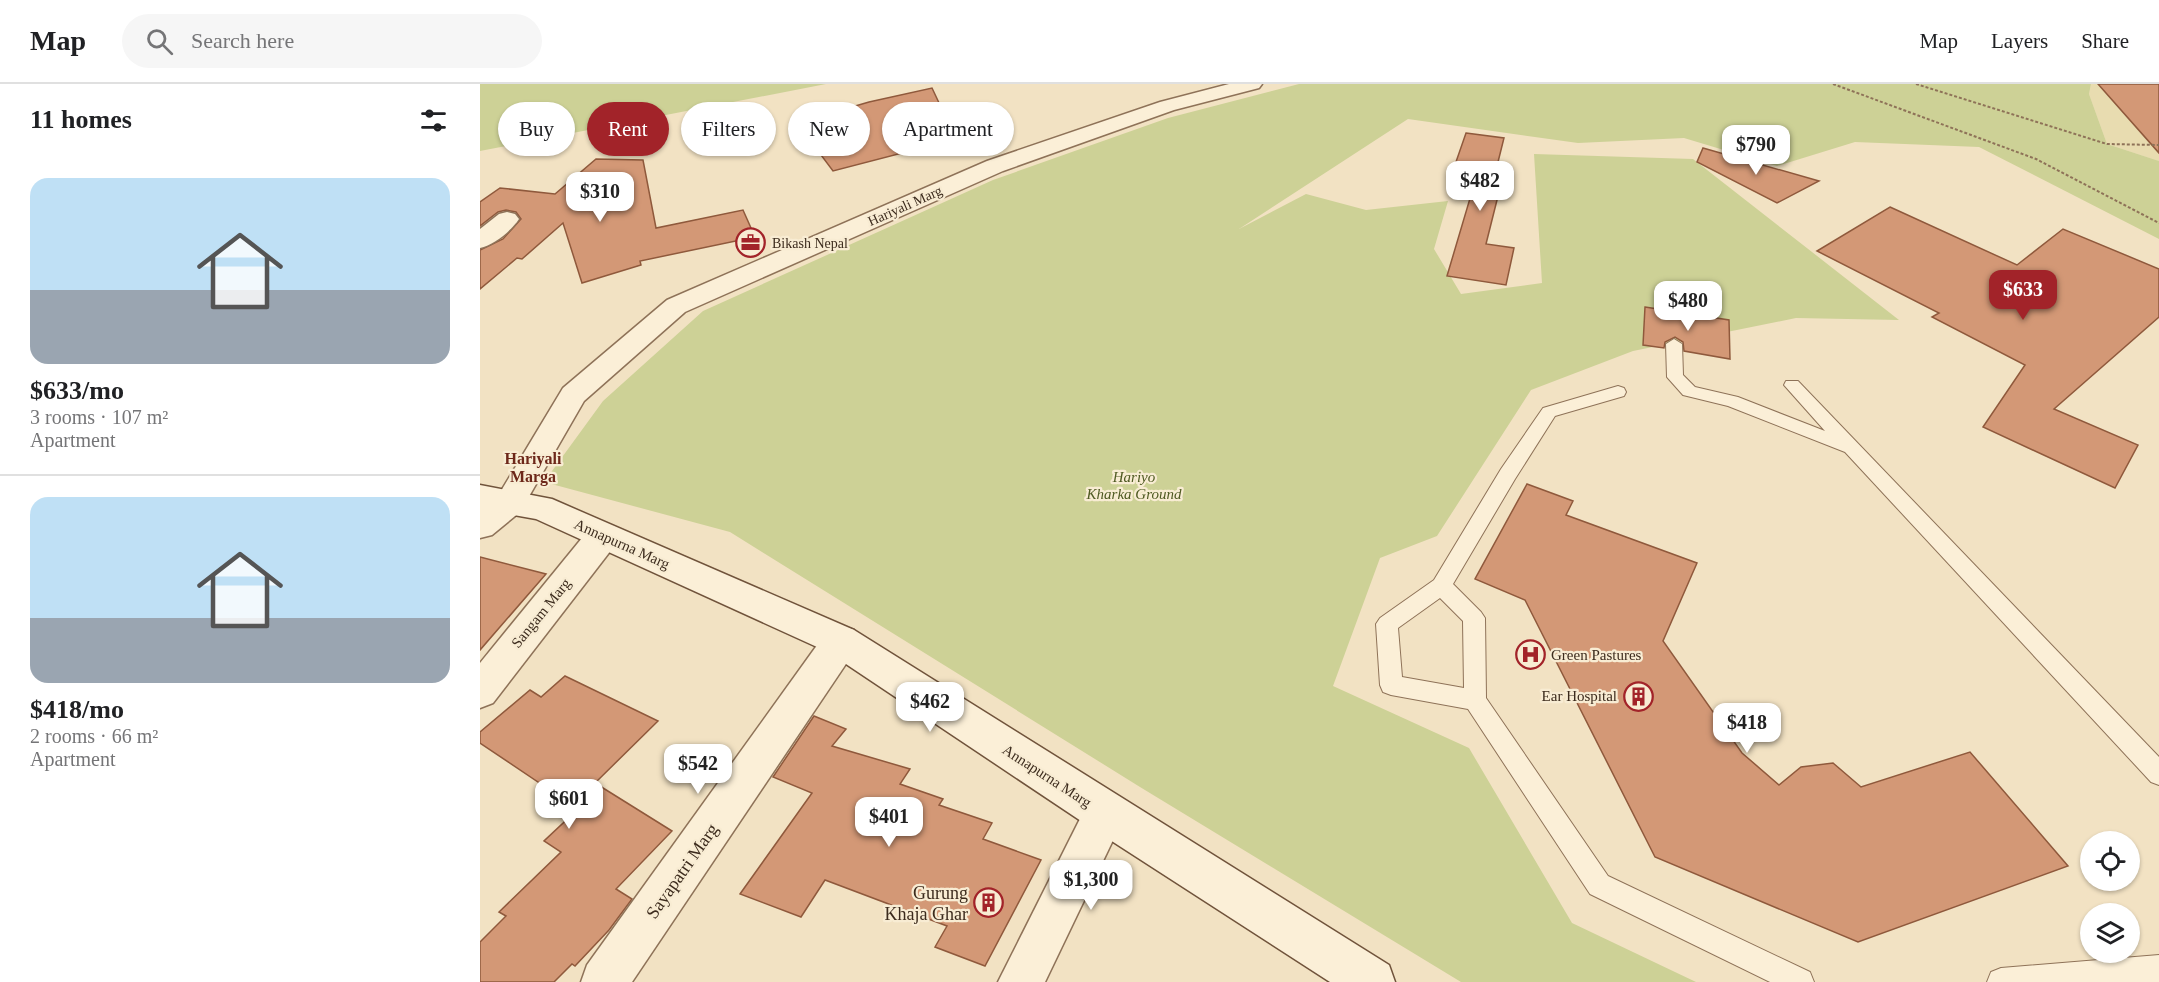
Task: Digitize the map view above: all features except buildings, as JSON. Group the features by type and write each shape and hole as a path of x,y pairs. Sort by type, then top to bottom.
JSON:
{"street":[{"name":"Hariyali Marg","path":"490,509 573,395 676,306 995,166 1167,106 1252,84"},
{"path":"480,241 507,219"},
{"name":"Annapurna Marg","path":"490,509 541,508 841,641 1105,813 1372,982"},
{"name":"Sangam Marg","path":"480,691 603,536"},
{"name":"Sayapatri Marg","path":"604,982 841,641"},
{"path":"1021,982 1105,813"}],"lane":[{"path":"1674,344 1675,377 1689,391 1732,401 1853,449"},
{"path":"1792,385 2159,774"},
{"path":"1475,700 1391,686 1387,624 1441,586 1549,412 1618,392"},
{"path":"1441,586 1474,618 1475,700 1599,885 1800,982"},
{"path":"2001,982 2159,969"}],"path":[{"path":"1833,84 2036,159 2159,223"},
{"path":"1916,84 2107,144 2159,145"}],"shaded area":[{"path":"2091,84 2159,86 2159,161 2107,144 2089,94"}],"green space":[{"path":"480,84 826,84 733,102 681,102 681,112 669,114 669,102 587,102 587,130 575,133 575,102 498,102 498,148 480,151"},
{"name":"Hariyo Kharka Ground","path":"1299,84 2091,84 2089,94 2107,144 2159,161 2159,239 1979,147 1855,142 1777,166 1684,138 1578,143 1408,119 1239,229 1306,194 1366,210 1448,201 1434,249 1461,294 1542,283 1534,154 1693,159 1899,320 1796,318 1633,351 1531,390 1437,536 1380,558 1333,686 1469,748 1572,923 1696,982 1461,982 1140,787 730,532 544,482 603,401 703,311 993,180 1168,118"}],"place":[{"name":"Bikash Nepal","path":"751,243"},
{"name":"Green Pastures","path":"1530,655"},
{"name":"Ear Hospital","path":"1638,696"},
{"name":"Gurung Khaja Ghar","path":"989,903"}],"district":[{"name":"Hariyali Marga","path":"533,467"}]}
